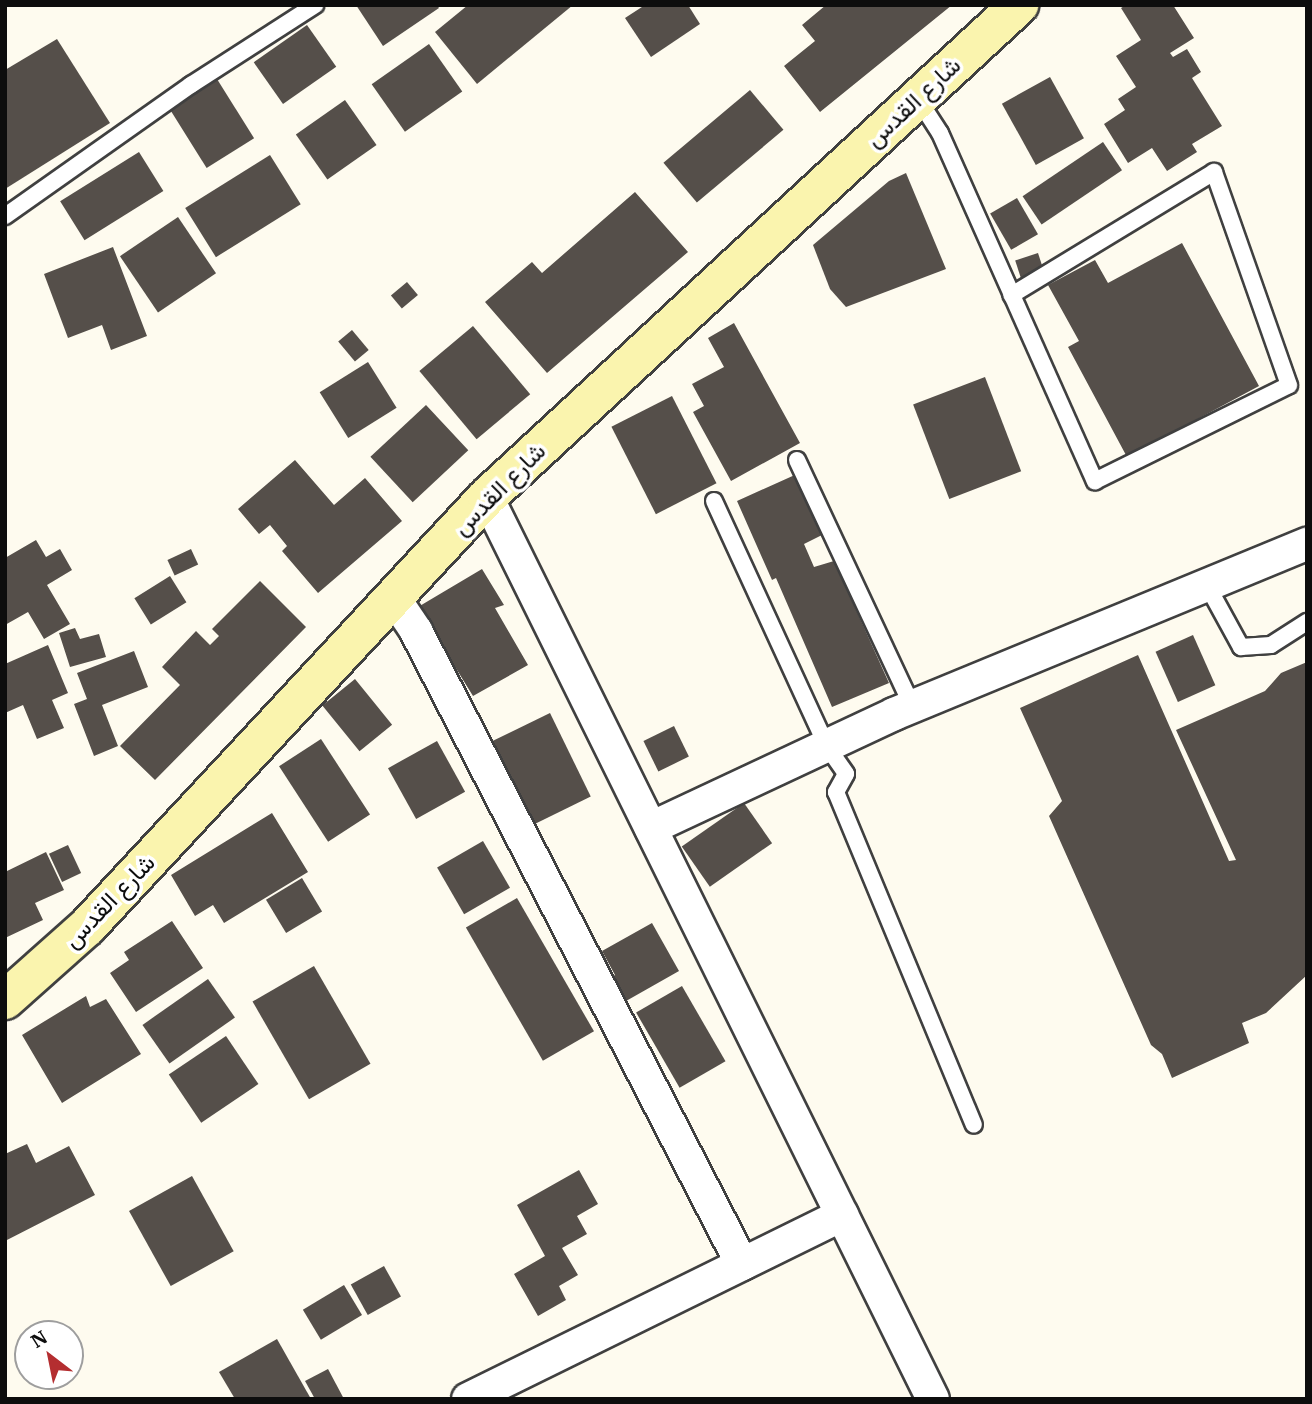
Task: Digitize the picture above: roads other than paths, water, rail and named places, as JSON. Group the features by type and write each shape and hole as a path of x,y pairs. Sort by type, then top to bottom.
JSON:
{"main road":[{"name":"شارع القدس","path":"5,1000 88,927 487,497 1019,5"}],"street":[{"path":"487,497 933,1399"},
{"path":"650,828 912,706 1307,544"},
{"path":"394,598 416,631 742,1264"},
{"path":"468,1399 842,1215"}],"lane":[{"path":"5,216 191,85 315,5"},
{"path":"917,99 940,133 1012,295 1095,481 1289,385 1214,172 1012,295"},
{"path":"797,460 912,706"},
{"path":"714,501 827,745 846,774 836,792 974,1125"},
{"path":"1207,585 1241,647 1271,645 1307,622"}]}
